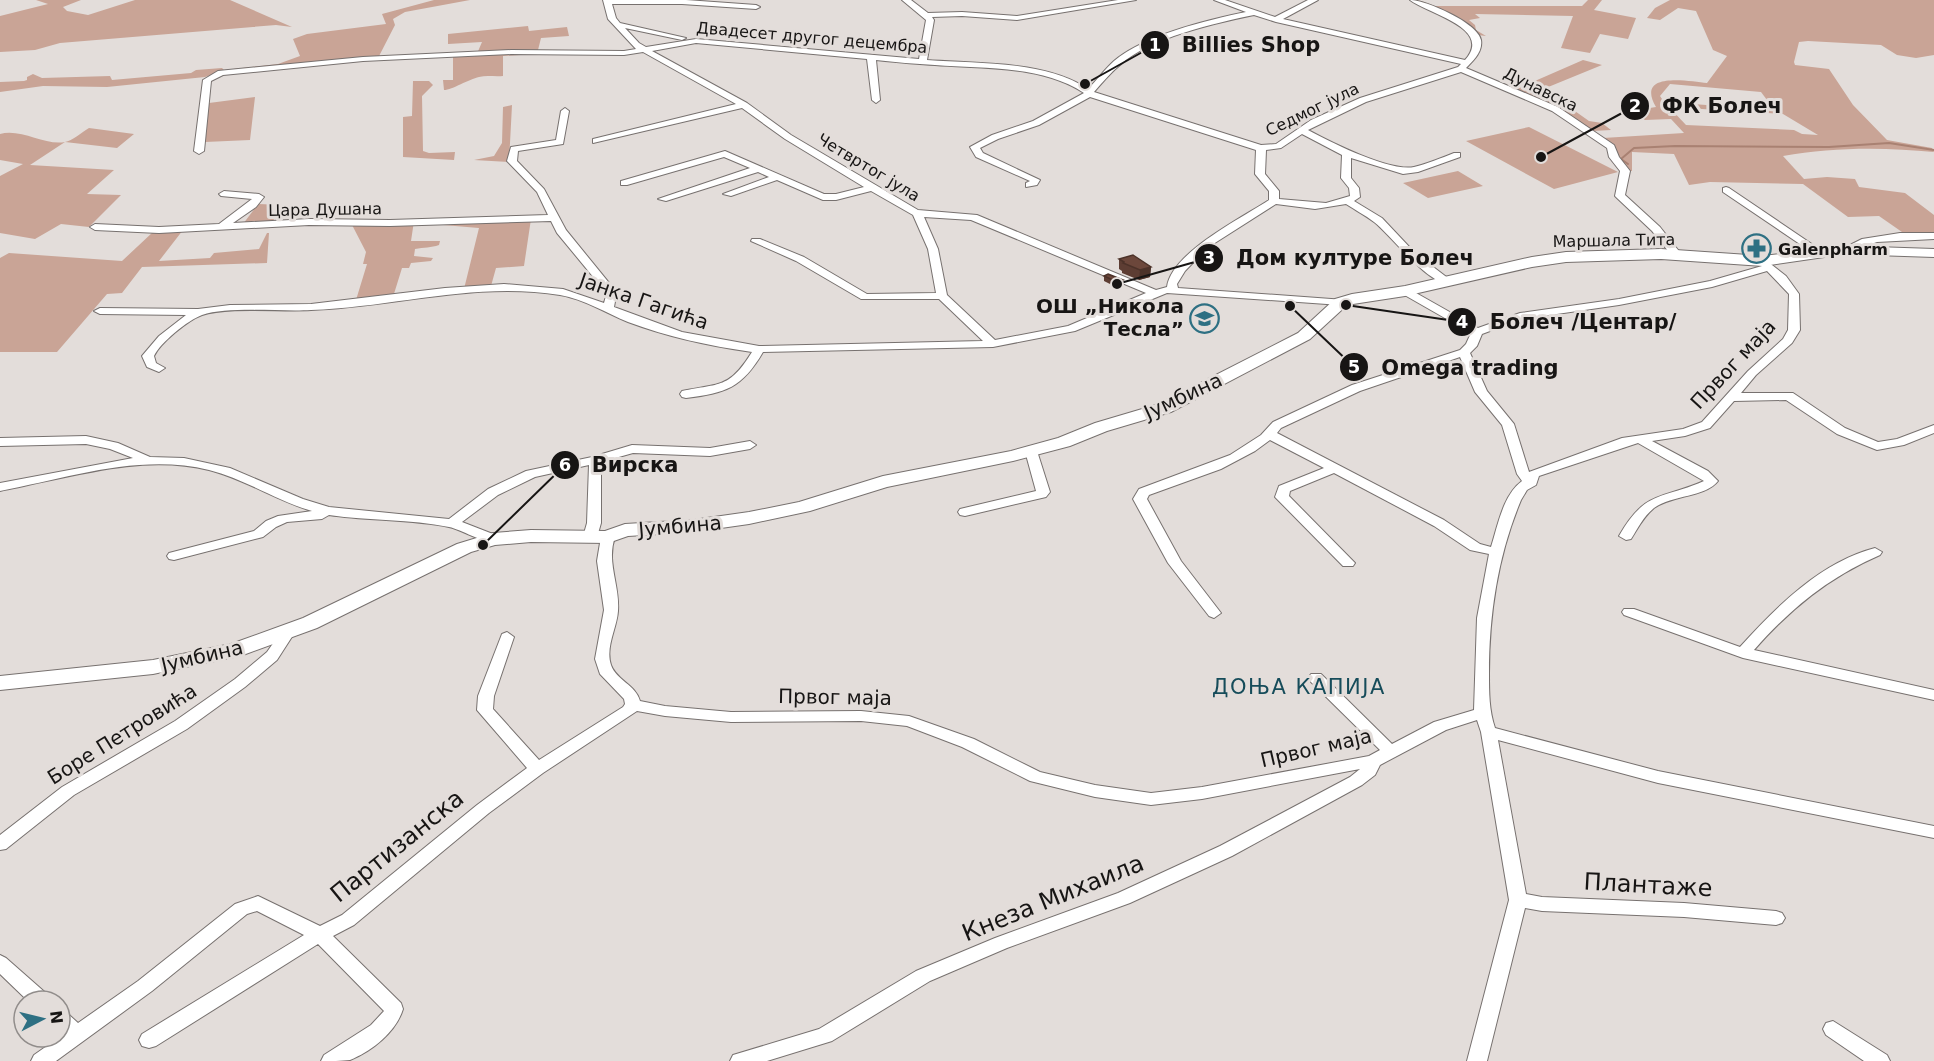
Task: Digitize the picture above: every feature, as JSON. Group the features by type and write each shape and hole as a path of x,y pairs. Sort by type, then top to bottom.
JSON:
{"street":[{"path":"906,0 927,15 930,20 923,61"},
{"path":"927,15 962,14 1017,18 1132,0"},
{"path":"1218,0 1276,20 1464,66 1474,55 1476,46 1474,35 1456,21 1414,0"},
{"path":"1276,20 1314,0"},
{"path":"608,1 682,2 756,7"},
{"name":"Четвртог јула","path":"608,1 612,19 620,25 630,40 644,50 744,105 788,136 918,214 974,217 1155,293"},
{"path":"1029,185 1035,180 979,155 975,147 995,136 1036,123 1090,94 1119,62 1150,44 1207,22 1253,13"},
{"path":"620,25 696,41"},
{"name":"Двадесет другог децембра","path":"199,151 207,80 221,73 363,59 511,52 611,53 696,41 801,52 1016,69 1058,79 1076,85 1090,94 1261,148"},
{"path":"871,56 876,100"},
{"name":"Седмог јула","path":"1274,201 1276,195 1274,190 1260,174 1261,148 1278,146 1314,122 1363,100 1464,66"},
{"name":"Дунавска","path":"1464,66 1555,109 1611,147 1614,157 1625,171 1620,196 1656,229 1677,255"},
{"path":"596,141 744,105"},
{"path":"565,111 560,142 516,148 512,152 512,161 541,191 569,242 609,289 608,309"},
{"path":"1302,131 1347,154 1407,171 1457,154"},
{"path":"624,183 721,154 823,197 836,197 874,187"},
{"path":"1173,290 1172,284 1184,262 1256,211 1274,201 1317,206 1347,201 1355,197 1356,193 1346,178 1347,154"},
{"path":"663,199 758,168"},
{"path":"728,194 778,177"},
{"path":"1726,190 1820,253"},
{"path":"222,226 253,205 259,197 224,194"},
{"path":"1347,201 1378,219 1411,255 1445,281"},
{"path":"918,214 933,249 942,296 993,344"},
{"name":"Цара Душана","path":"95,227 159,230 309,222 401,223 555,218"},
{"path":"1845,250 1862,243 1887,238 1934,236"},
{"path":"756,241 800,259 866,297 942,296"},
{"name":"Маршала Тита","path":"1155,293 1173,290 1341,302 1566,257 1677,255 1765,264 1845,250 1934,253"},
{"path":"1214,613 1175,563 1144,507 1141,495 1144,492 1220,464 1256,446 1271,435 1278,425 1356,388 1464,352 1471,346 1477,332 1520,316 1556,309 1618,302 1712,284 1765,264"},
{"name":"Првог маја","path":"633,705 665,711 731,717 861,716 909,721 968,743 1036,777 1095,791 1151,799 1203,793 1373,761 1440,726 1482,713 1481,681 1488,580 1504,526 1522,487 1531,482 1534,474 1596,450 1638,438 1698,429 1706,425 1752,373 1788,341 1794,330 1794,294 1788,284 1765,264"},
{"name":"Јанка Гагића","path":"100,311 199,312 325,306 508,286 567,293 630,319 680,336 721,345 759,349 993,344 1071,329 1155,293"},
{"path":"1405,291 1477,332"},
{"name":"Јумбина","path":"0,683 172,664 235,650 288,632 464,548 493,539 531,536 599,537 625,530 693,526 779,513 883,482 1031,452 1165,408 1304,336 1341,302"},
{"path":"159,368 151,365 148,358 149,353 190,316 199,312"},
{"path":"686,394 712,392 734,382 743,376 759,349"},
{"path":"1464,352 1481,392 1508,424 1523,474 1531,482"},
{"path":"1731,397 1789,396 1842,431 1877,446 1899,442 1934,429"},
{"path":"1271,435 1439,523 1475,547 1496,552"},
{"path":"1626,536 1635,516 1652,502 1708,485 1712,481 1638,438"},
{"path":"0,442 86,440 114,447 145,459"},
{"path":"453,523 493,492 519,478 632,449 710,452 750,445"},
{"path":"965,512 1041,494 1043,492 1031,452"},
{"path":"0,487 145,459 170,459 212,466 310,506 344,513"},
{"path":"595,460 594,523 604,552 611,603 602,648 603,664 606,671 627,690 633,705"},
{"path":"1334,468 1284,489 1282,497 1348,563"},
{"path":"174,556 211,544 258,535 272,523 292,517 344,513 408,517 453,523 493,539"},
{"path":"1743,653 1772,620 1817,581 1844,564 1875,552"},
{"path":"1629,612 1743,653 1934,695"},
{"name":"Боре Петровића","path":"0,844 68,791 181,725 240,683 272,656 288,632"},
{"path":"507,637 486,696 485,710 537,769"},
{"path":"1316,678 1390,751"},
{"name":"Партизанска","path":"149,1040 320,934 348,920 483,809 537,769 616,719 633,705"},
{"path":"1478,1061 1514,926 1518,900 1489,732 1482,713"},
{"path":"1489,732 1658,777 1934,832"},
{"name":"Кнеза Михаила","path":"740,1061 825,1035 923,976 1001,943 1124,898 1226,850 1356,781 1370,771 1373,761"},
{"name":"Плантаже","path":"1518,900 1542,904 1684,910 1776,918"},
{"path":"41,1061 145,986 241,909 258,903 269,906 320,934 394,1009 394,1016 387,1025 331,1061"},
{"path":"0,963 28,989"},
{"path":"1833,1029 1880,1061"},
{"path":"72,1030 78,1035"}],"shaded area":[{"path":"36,0 81,0 63,7 67,11 88,15 135,0 230,0 292,27 276,25 60,43 35,50 0,52 0,16 48,4"},
{"path":"434,0 470,0 405,12 393,19 395,25 377,60 220,72 205,77 107,87 43,86 0,92 0,82 24,81 33,74 42,78 110,76 112,80 191,73 196,70 222,68 224,70 278,64 300,56 293,39 307,34 386,24 382,14"},
{"path":"1418,0 1435,6 1582,6 1588,0 1602,0 1594,10 1636,18 1628,39 1600,34 1590,53 1561,48 1573,16 1475,14 1480,18 1469,20 1475,25 1476,30 1486,36 1478,35"},
{"path":"1670,0 1934,0 1934,55 1916,58 1897,55 1881,45 1808,41 1799,42 1794,62 1795,65 1829,69 1853,105 1887,140 1932,148 1934,152 1858,149 1783,156 1804,179 1827,177 1855,179 1859,187 1905,193 1934,215 1934,232 1902,232 1879,216 1848,217 1803,184 1710,182 1689,185 1674,154 1632,152 1632,171 1627,171 1616,157 1613,145 1603,138 1684,133 1671,119 1645,120 1631,111 1656,107 1651,96 1652,88 1658,83 1677,80 1707,83 1727,56 1713,50 1696,11 1678,8 1660,20 1647,18 1655,8","holes":["1670,84 1761,92 1767,100 1748,100 1773,105 1777,110 1664,102 1660,96","1669,107 1783,114 1818,135 1802,134 1794,130 1686,125"]},
{"path":"528,26 529,31 567,27 569,36 541,38 537,54 503,56 503,76 479,77 444,90 443,80 453,80 453,57 476,56 482,42 448,44 448,34"},
{"path":"1583,60 1602,65 1536,92 1572,109 1589,121 1602,123 1611,130 1593,131 1514,90"},
{"path":"413,81 429,81 433,85 422,96 423,151 429,153 455,152 454,160 403,157 403,117 412,116"},
{"path":"255,97 250,140 205,142 209,103"},
{"path":"512,105 509,162 474,160 494,156 502,143 503,107"},
{"path":"1529,127 1618,172 1554,189 1466,141"},
{"path":"89,128 134,134 117,148 65,142"},
{"path":"16,133 49,142 65,142 30,165 114,170 87,194 121,195 89,227 61,224 35,239 0,233 0,176 23,164 0,160 0,134"},
{"path":"1458,171 1483,186 1428,198 1403,183"},
{"path":"258,204 284,205 272,222 243,224"},
{"path":"531,219 524,266 496,268 491,286 464,289 479,228 443,225 445,220"},
{"path":"350,221 414,221 411,241 440,241 436,246 415,249 414,256 433,258 431,261 411,263 409,268 402,268 393,297 356,300 367,264 363,264 366,252"},
{"path":"183,230 159,261 210,258 214,253 259,249 269,233 267,263 142,267 122,293 107,294 57,352 0,352 0,258 9,253 122,261 153,232"}],"building":[{"path":"1133,255 1151,267 1140,270 1119,259"},
{"path":"1108,274 1123,280 1117,282 1104,276"}],"waterway":[{"path":"1628,164 1621,159 1634,148 1675,146 1829,147 1889,143 1934,150"}],"place":[{"name":"Billies Shop","path":"1085,84"},
{"name":"ФК Болеч","path":"1541,157"},
{"name":"Galenpharm","path":"1757,249"},
{"name":"Дом културе Болеч","path":"1117,284"},
{"name":"Болеч /Центар/","path":"1346,305"},
{"name":"Omega trading","path":"1290,306"},
{"name":"ОШ „Никола Тесла”","path":"1205,318"},
{"name":"Вирска","path":"483,545"}],"district":[{"name":"ДОЊА КАПИЈА","path":"1299,687"}]}
